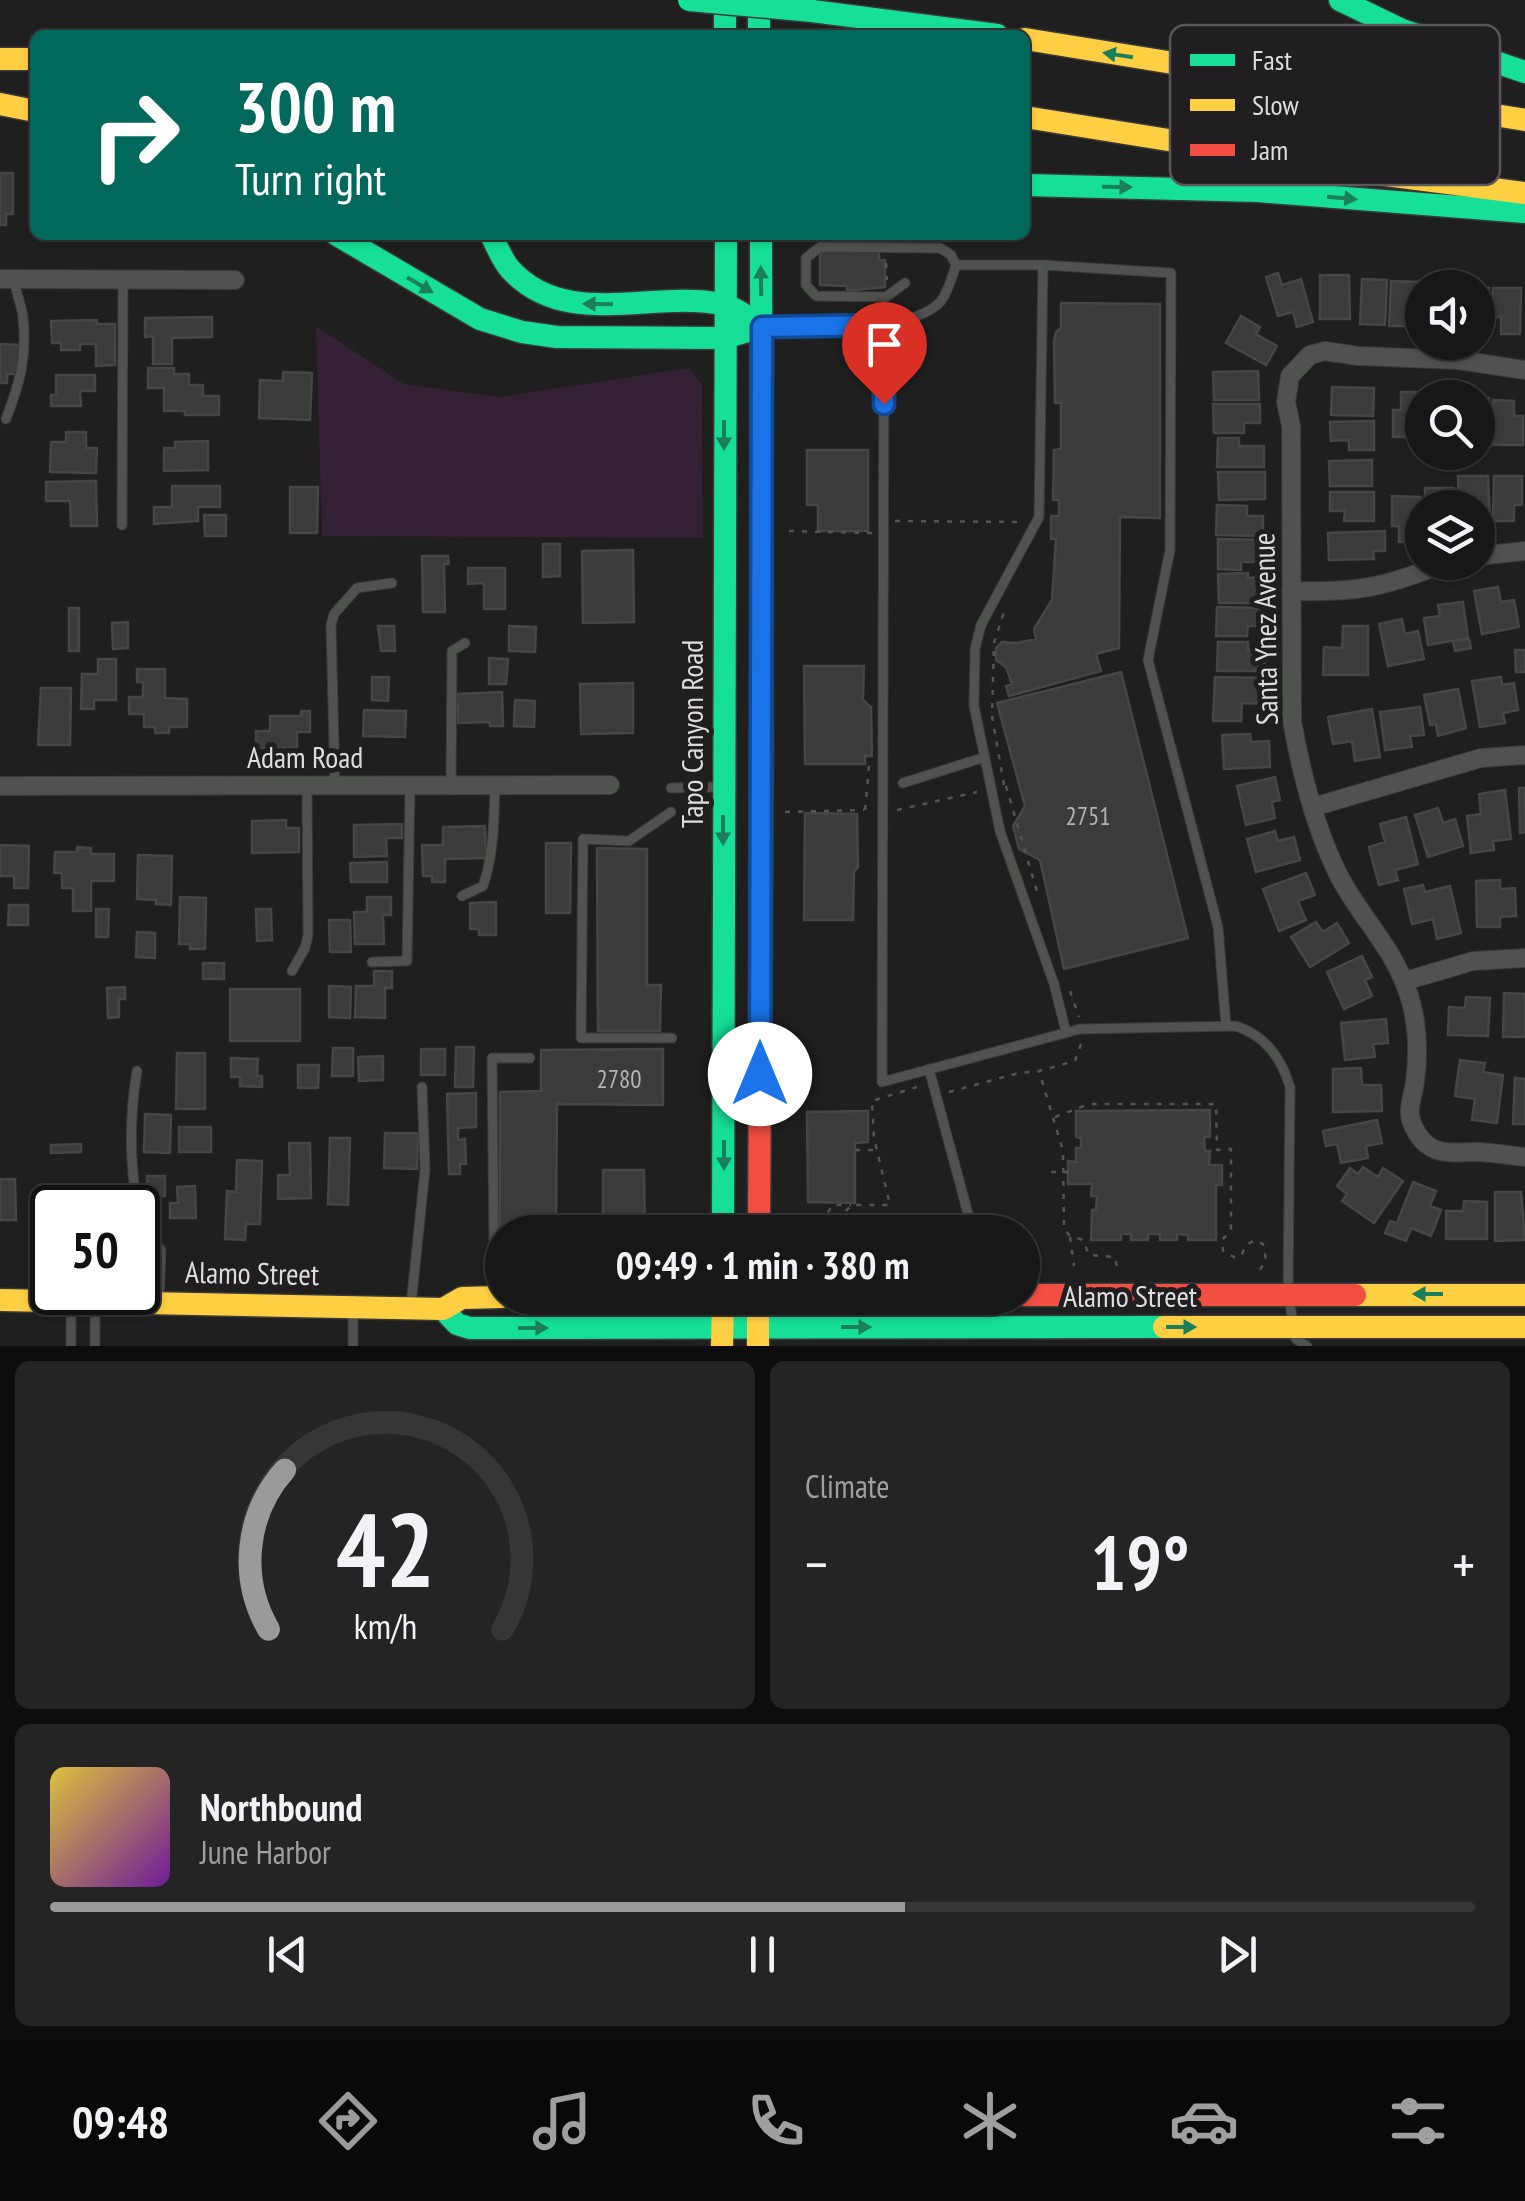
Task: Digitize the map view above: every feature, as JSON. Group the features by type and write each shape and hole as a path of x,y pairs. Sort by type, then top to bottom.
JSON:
{"main road":[{"path":"688,0 957,30"},
{"path":"759,0 759,30"},
{"path":"1340,0 1392,25"},
{"path":"721,1 724,30"},
{"path":"1030,41 1170,63"},
{"path":"0,58 30,59"},
{"path":"1500,63 1525,72"},
{"path":"0,104 30,109"},
{"path":"1500,116 1525,120"},
{"path":"1030,118 1170,140"},
{"path":"1030,185 1258,191 1525,212"},
{"path":"1466,185 1525,193"},
{"path":"345,240 480,318 522,332 557,337 724,338 762,327"},
{"path":"494,240 500,257 518,276 537,291 562,302 724,304 762,327"},
{"name":"Tapo Canyon Road","path":"723,1215 726,240"},
{"path":"759,1215 761,240"},
{"name":"Alamo Street","path":"1040,1295 1525,1295"},
{"name":"Alamo Street","path":"160,1302 443,1309 462,1298 485,1297"},
{"name":"Alamo Street","path":"0,1300 30,1300"},
{"name":"Alamo Street","path":"443,1309 456,1324 470,1328 722,1337 1294,1337 1525,1327"}],"street":[{"path":"7,280 235,280"},
{"name":"Santa Ynez Avenue","path":"1525,370 1459,360 1358,356 1336,350 1310,355 1290,376 1286,388 1291,440 1292,720 1313,806 1339,876 1387,944 1405,981 1416,1040 1416,1080 1410,1113 1414,1130 1426,1144 1448,1154 1525,1156"},
{"path":"1495,554 1525,551"},
{"path":"1291,591 1372,589 1405,577"},
{"path":"1313,806 1481,758 1525,755"},
{"name":"Adam Road","path":"0,786 610,786"},
{"path":"1405,981 1473,961 1525,958"}],"lane":[{"path":"762,327 884,325 930,310 942,300 956,266 951,255 940,248 820,246 808,254 806,284 812,294 886,297 904,283"},
{"path":"956,266 1043,265 1170,273 1170,550 1148,660 1218,927 1226,1026"},
{"path":"1043,265 1037,526 981,625 975,650 974,706 1000,831 1054,984 1066,1032"},
{"path":"6,419 23,370 24,318 7,280"},
{"path":"122,526 123,280"},
{"path":"884,325 882,1082 1066,1032 1226,1026 1252,1031 1270,1046 1284,1066 1290,1086 1288,1294 1294,1337 1307,1346"},
{"path":"335,786 331,624 334,614 358,588 392,584"},
{"path":"451,786 452,650 465,643"},
{"path":"903,783 985,757"},
{"path":"292,971 306,948 308,935 307,786"},
{"path":"372,962 407,961 410,786"},
{"path":"462,896 483,886 487,876 495,786"},
{"path":"671,788 722,787"},
{"path":"671,812 629,841 584,839 581,1038 672,1038"},
{"path":"494,1215 492,1058 530,1058"},
{"path":"928,1069 968,1215"},
{"path":"134,1185 129,1117 137,1072"},
{"path":"411,1308 426,1170 422,1087"},
{"path":"160,1249 160,1276"},
{"path":"353,1306 353,1346"},
{"path":"71,1346 79,1315"},
{"path":"87,1315 95,1346"}],"path":[{"path":"872,297 872,292 887,291 886,258 879,257"},
{"path":"873,547 873,521 1024,522 1037,526"},
{"path":"789,532 873,532"},
{"path":"786,812 906,810 1006,785 992,716 994,642 1005,609"},
{"path":"865,810 869,762 873,760"},
{"path":"827,1215 832,1205 890,1204 876,1150 872,1101 922,1086 951,1093 1039,1071"},
{"path":"1054,1118 1089,1104 1216,1104 1217,1150 1231,1149 1232,1231 1222,1240 1223,1251 1236,1258 1254,1240 1264,1244 1266,1260 1258,1274"},
{"path":"855,1150 876,1150"},
{"path":"1050,1172 1068,1172"},
{"path":"842,1215 852,1205"},
{"path":"1070,1236 1074,1266"}],"shaded area":[{"path":"316,326 404,384 499,397 689,368 702,384 703,538 322,536"}],"building":[{"path":"0,173 13,173 13,214 6,214 6,225 0,225"},
{"path":"820,250 879,252 879,260 885,260 885,287 847,290 847,286 820,285"},
{"path":"1278,273 1282,285 1301,279 1313,322 1297,327 1293,312 1278,316 1266,277"},
{"path":"1320,275 1349,275 1350,319 1320,319"},
{"path":"1362,279 1387,280 1385,325 1360,324"},
{"path":"1391,281 1405,281 1405,326 1389,326"},
{"path":"1495,288 1521,288 1520,334 1501,334 1501,317 1495,317"},
{"path":"1061,303 1160,304 1160,518 1120,517 1119,648 1096,654 1101,671 1009,696 1006,686 1012,684 1006,667 996,660 996,648 1002,642 1036,639 1034,629 1052,600 1056,539 1051,539 1051,516 1059,516 1059,500 1053,500 1054,450 1061,449 1061,403 1055,403 1054,341 1061,328"},
{"path":"1241,316 1260,327 1256,334 1277,346 1266,365 1226,343"},
{"path":"212,317 212,337 172,338 172,364 153,364 153,336 145,337 145,318"},
{"path":"97,320 97,324 115,324 115,365 96,366 96,344 80,344 80,350 61,350 61,343 52,343 51,321"},
{"path":"0,344 20,345 20,374 7,374 7,383 0,383"},
{"path":"148,368 174,368 174,374 189,374 189,385 203,385 203,396 219,396 219,415 164,411 164,388 148,388"},
{"path":"1258,371 1259,400 1214,400 1213,372"},
{"path":"283,372 312,373 310,420 259,418 260,380 283,381"},
{"path":"56,375 95,375 95,391 80,391 81,406 51,406 51,395 56,395"},
{"path":"1332,387 1374,388 1373,416 1331,415"},
{"path":"1401,392 1405,392 1405,437 1393,437 1393,410 1401,410"},
{"path":"1495,400 1514,401 1514,416 1523,416 1523,445 1495,445"},
{"path":"1213,404 1260,404 1260,423 1244,423 1244,433 1214,433"},
{"path":"1374,421 1374,450 1349,450 1349,440 1331,441 1330,422"},
{"path":"66,432 86,432 86,448 97,448 96,473 50,472 51,442 66,442"},
{"path":"1218,438 1239,438 1239,446 1264,446 1264,467 1217,467"},
{"path":"208,441 208,470 164,471 164,448 175,448 175,442"},
{"path":"807,450 868,450 868,531 818,531 818,505 807,505"},
{"path":"1372,460 1372,486 1330,486 1329,461"},
{"path":"1218,472 1265,472 1265,499 1219,500"},
{"path":"1458,476 1488,476 1489,490 1458,490"},
{"path":"1494,476 1522,476 1522,505 1514,505 1514,521 1495,521"},
{"path":"96,481 97,526 71,526 70,501 46,501 46,482"},
{"path":"172,486 220,486 220,507 198,507 198,521 154,524 154,507 172,507"},
{"path":"290,487 318,487 317,533 290,533"},
{"path":"1330,492 1374,492 1374,521 1344,521 1345,511 1330,511"},
{"path":"1392,496 1405,496 1405,542 1399,542 1399,526 1392,526"},
{"path":"1217,505 1247,506 1247,516 1263,516 1263,536 1216,535"},
{"path":"204,515 226,515 226,536 205,536"},
{"path":"1385,531 1385,551 1373,551 1374,559 1329,560 1328,533"},
{"path":"1218,539 1265,540 1264,562 1241,562 1241,570 1218,569"},
{"path":"543,544 560,544 560,576 543,577"},
{"path":"633,550 634,622 583,623 582,551"},
{"path":"422,556 448,556 449,564 444,564 445,612 423,612"},
{"path":"468,568 505,568 505,609 484,609 484,583 468,584"},
{"path":"1248,573 1248,578 1264,577 1264,603 1219,603 1218,574"},
{"path":"1498,587 1501,602 1514,600 1519,627 1482,634 1474,591"},
{"path":"1463,602 1468,638 1428,645 1424,618 1440,616 1438,605"},
{"path":"1217,607 1263,608 1263,626 1248,626 1247,636 1216,636"},
{"path":"69,608 79,608 79,651 69,651"},
{"path":"1402,619 1405,634 1418,631 1424,659 1388,666 1379,624"},
{"path":"128,622 128,648 113,649 112,623"},
{"path":"378,626 394,626 395,651 381,651"},
{"path":"509,626 536,627 535,652 509,651"},
{"path":"1343,626 1368,626 1368,675 1323,675 1324,647 1342,648"},
{"path":"1469,639 1471,648 1455,651 1453,641"},
{"path":"1218,642 1248,642 1248,650 1265,650 1264,671 1217,671"},
{"path":"1515,650 1525,650 1525,672 1516,672"},
{"path":"489,658 508,659 506,684 489,684"},
{"path":"98,659 116,659 116,700 94,700 94,709 81,709 82,674 98,674"},
{"path":"804,666 864,666 863,700 871,707 872,756 865,756 865,764 805,764"},
{"path":"137,669 165,669 165,698 187,699 187,727 169,727 169,733 155,733 155,727 144,727 144,714 129,714 129,697 143,697 143,682 137,682"},
{"path":"1121,672 1188,938 1064,969 1040,860 1019,849 1013,826 1025,806 997,703"},
{"path":"372,677 389,677 388,701 372,700"},
{"path":"1215,677 1263,678 1263,704 1242,703 1241,721 1213,721"},
{"path":"1501,677 1502,685 1514,683 1518,710 1503,713 1505,723 1480,727 1472,681"},
{"path":"633,683 633,733 581,734 580,684"},
{"path":"41,688 71,688 70,745 38,745"},
{"path":"1458,689 1466,728 1438,736 1436,724 1430,725 1424,695"},
{"path":"502,692 503,726 490,726 489,722 458,723 457,694"},
{"path":"515,700 535,701 534,727 514,726"},
{"path":"1420,707 1424,735 1410,736 1412,747 1385,750 1380,712"},
{"path":"1372,709 1380,757 1355,761 1352,741 1333,744 1328,717"},
{"path":"364,710 406,711 405,737 363,736"},
{"path":"301,711 310,711 310,732 297,732 297,748 256,748 256,731 270,731 270,716 301,716"},
{"path":"1250,734 1251,742 1269,741 1270,767 1224,769 1222,735"},
{"path":"1275,777 1280,800 1272,802 1275,818 1246,825 1237,786"},
{"path":"1519,788 1525,788 1525,832 1520,833"},
{"path":"1505,790 1511,839 1493,841 1494,850 1471,853 1467,816 1481,814 1479,794"},
{"path":"1438,808 1443,823 1455,819 1463,846 1428,857 1415,815"},
{"path":"805,813 857,814 853,920 804,920"},
{"path":"1406,817 1418,864 1395,870 1398,880 1379,885 1369,847 1385,842 1380,824"},
{"path":"286,820 286,828 299,828 299,852 252,853 252,821"},
{"path":"402,824 402,838 386,838 387,856 354,857 354,825"},
{"path":"485,826 486,858 445,859 445,882 432,882 432,876 423,876 422,845 443,845 443,827"},
{"path":"1275,831 1278,841 1294,837 1300,860 1256,872 1247,839"},
{"path":"546,843 571,843 570,913 546,913"},
{"path":"0,845 29,846 28,888 14,888 14,876 0,876"},
{"path":"77,847 91,848 91,854 114,854 114,881 91,881 91,911 73,911 73,888 62,888 62,873 54,873 55,852 77,852"},
{"path":"597,848 647,849 647,985 661,985 660,1031 598,1031"},
{"path":"138,855 172,856 171,905 137,899"},
{"path":"387,862 387,882 351,882 350,863"},
{"path":"1306,873 1315,895 1298,901 1306,920 1279,931 1263,889"},
{"path":"1500,880 1500,889 1515,888 1516,916 1500,917 1500,927 1477,927 1476,881"},
{"path":"1423,885 1425,892 1450,886 1461,933 1437,939 1433,919 1412,924 1404,889"},
{"path":"180,897 206,898 205,949 179,944"},
{"path":"367,897 391,897 391,915 383,915 384,944 355,944 354,912 367,912"},
{"path":"496,902 496,935 479,935 479,929 470,929 470,903"},
{"path":"9,905 28,905 28,925 8,925"},
{"path":"96,909 109,909 108,937 96,937"},
{"path":"256,909 271,909 272,940 257,941"},
{"path":"329,920 350,920 351,952 330,952"},
{"path":"1316,922 1323,932 1337,923 1349,943 1310,967 1291,937"},
{"path":"137,932 155,933 155,958 136,957"},
{"path":"1362,956 1372,977 1365,980 1372,996 1344,1009 1327,972"},
{"path":"203,963 224,963 224,979 203,979"},
{"path":"374,971 392,971 392,988 385,988 385,1018 355,1017 356,986 374,986"},
{"path":"329,986 351,987 350,1018 329,1017"},
{"path":"125,987 125,999 119,999 119,1017 108,1018 107,988"},
{"path":"230,989 300,989 300,1041 230,1041"},
{"path":"1504,993 1525,994 1525,1037 1503,1037"},
{"path":"1466,997 1490,998 1488,1036 1448,1035 1449,1007 1465,1008"},
{"path":"1386,1019 1388,1043 1373,1044 1375,1057 1345,1060 1341,1023"},
{"path":"456,1047 474,1047 473,1087 455,1087"},
{"path":"333,1048 353,1048 353,1076 332,1076"},
{"path":"421,1049 445,1049 445,1075 421,1075"},
{"path":"663,1049 663,1105 557,1104 556,1215 500,1215 500,1092 541,1091 541,1050"},
{"path":"177,1053 205,1053 205,1109 176,1109"},
{"path":"383,1056 383,1080 359,1081 358,1057"},
{"path":"231,1058 258,1059 257,1076 262,1076 262,1087 240,1086 240,1077 231,1077"},
{"path":"1460,1060 1485,1063 1483,1072 1503,1075 1497,1123 1472,1120 1475,1099 1455,1096"},
{"path":"298,1065 319,1065 318,1088 298,1088"},
{"path":"1361,1068 1362,1085 1381,1085 1382,1111 1333,1112 1333,1069"},
{"path":"1515,1078 1525,1079 1525,1124 1513,1124"},
{"path":"476,1093 476,1127 458,1128 458,1140 465,1139 466,1164 460,1164 460,1174 449,1174 447,1094"},
{"path":"1210,1110 1210,1137 1204,1137 1205,1151 1210,1151 1209,1165 1222,1165 1222,1185 1216,1185 1216,1240 1188,1240 1188,1235 1177,1234 1177,1240 1160,1240 1160,1234 1148,1234 1148,1240 1131,1240 1131,1234 1121,1234 1121,1240 1091,1240 1092,1210 1096,1210 1097,1196 1091,1196 1092,1184 1068,1184 1068,1161 1076,1162 1076,1148 1081,1148 1081,1138 1076,1137 1076,1111"},
{"path":"868,1111 868,1142 855,1143 855,1203 808,1202 807,1112"},
{"path":"145,1114 171,1115 170,1153 144,1152"},
{"path":"1377,1120 1382,1143 1366,1146 1368,1158 1341,1163 1337,1144 1326,1146 1323,1131"},
{"path":"179,1127 211,1127 211,1152 179,1152"},
{"path":"385,1133 418,1133 417,1169 384,1168"},
{"path":"330,1138 350,1138 348,1205 328,1204"},
{"path":"289,1143 310,1143 311,1198 278,1199 278,1175 290,1175"},
{"path":"81,1144 81,1152 51,1153 51,1145"},
{"path":"237,1160 262,1161 260,1224 246,1224 245,1240 225,1239 227,1191 236,1192"},
{"path":"1363,1167 1378,1177 1383,1168 1403,1181 1374,1223 1342,1201 1347,1194 1337,1186 1350,1168 1358,1174"},
{"path":"603,1170 644,1170 645,1215 603,1215"},
{"path":"147,1176 165,1176 165,1196 160,1196 160,1185 147,1185"},
{"path":"0,1179 15,1179 16,1220 0,1220"},
{"path":"1413,1182 1436,1191 1430,1206 1441,1210 1431,1236 1411,1228 1406,1241 1385,1233 1390,1221 1397,1223"},
{"path":"195,1186 196,1218 170,1218 170,1203 178,1203 177,1187"},
{"path":"1495,1192 1521,1192 1525,1240 1495,1241"},
{"path":"1464,1201 1487,1202 1487,1239 1446,1239 1446,1211 1463,1211"}],"traffic: fast":[{"path":"689,0 812,11"},
{"path":"725,0 725,30"},
{"path":"759,0 759,30"},
{"path":"1340,0 1392,25"},
{"path":"812,11 958,30"},
{"path":"1500,63 1525,72"},
{"path":"1030,185 1258,191 1525,212"},
{"path":"346,240 480,319 522,332 557,337 724,338 762,327"},
{"path":"494,240 510,269 532,287 556,298 610,304 721,304 762,327"},
{"path":"723,1215 726,240"},
{"path":"761,240 762,745"},
{"path":"443,1309 457,1324 470,1328 1164,1327"}],"traffic: slow":[{"path":"1030,40 1170,62"},
{"path":"0,59 30,59"},
{"path":"0,104 30,110"},
{"path":"1500,116 1525,120"},
{"path":"1030,118 1170,140"},
{"path":"1463,185 1525,193"},
{"path":"1355,1295 1525,1295"},
{"path":"0,1300 443,1309 462,1298 485,1297"},
{"path":"722,1346 723,1315"},
{"path":"758,1315 758,1346"},
{"path":"1164,1327 1525,1327"}],"traffic: jam":[{"path":"759,1215 762,745"},
{"path":"1040,1295 1355,1295"}],"route":[{"path":"760,1074 762,327 884,325 884,404"}]}
